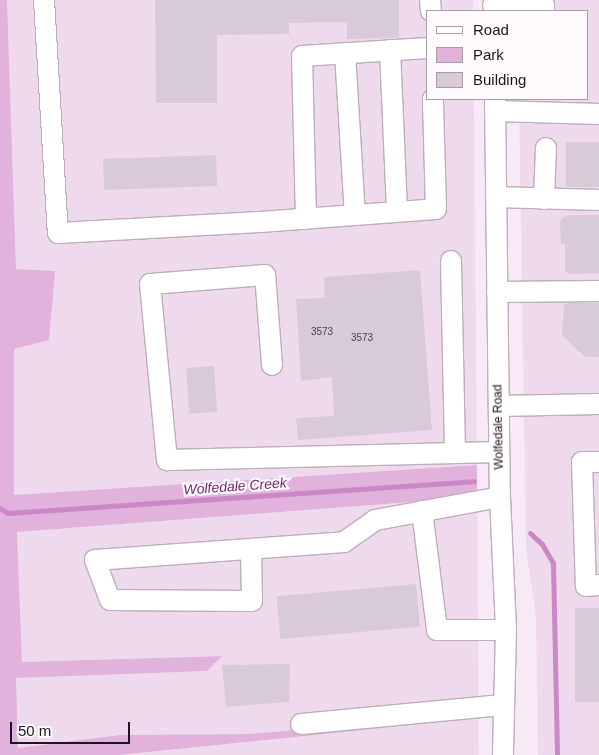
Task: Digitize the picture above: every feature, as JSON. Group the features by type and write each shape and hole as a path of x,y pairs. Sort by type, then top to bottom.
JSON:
{"street":[{"path":"44,0 58,233 306,219 436,209 433,100"},
{"path":"493,5 544,5 544,10"},
{"path":"306,219 302,56 426,48"},
{"path":"390,50 397,212"},
{"path":"345,53 355,215"},
{"path":"495,105 547,106 599,114"},
{"name":"Wolfedale Road","path":"495,105 499,452 506,630 503,755"},
{"path":"544,198 546,148"},
{"path":"496,197 599,200"},
{"path":"451,261 455,452"},
{"path":"272,365 265,275 150,284 167,460 499,452"},
{"path":"497,292 599,292"},
{"path":"499,406 599,404"},
{"path":"599,462 582,462 586,586 599,585"},
{"path":"251,549 252,602 110,600 95,560 344,542 375,520 500,497"},
{"path":"422,511 437,630 506,630"},
{"path":"300,724 503,705"}],"shaded area":[{"path":"7,0 473,0 473,10 426,10 426,100 474,100 477,465 13,495 14,349 54,271 16,269"},
{"path":"517,0 599,0 599,755 538,755 536,618 526,548 519,100 589,100 589,10 518,10"},
{"path":"477,497 479,755 119,755 383,728 386,726 249,734 119,735 18,748 16,678 207,671 221,656 22,662 17,532"}],"green space":[{"path":"0,0 7,0 16,269 55,271 49,340 14,349 14,495 477,465 477,497 17,532 22,662 222,656 207,671 16,678 18,748 119,735 249,734 384,723 387,726 383,728 119,755 0,755"}],"building":[{"path":"155,0 399,0 399,38 347,39 347,22 289,23 289,34 217,35 217,103 156,103"},
{"path":"566,142 599,142 599,187 566,187"},
{"path":"216,155 217,186 104,190 103,159"},
{"path":"568,215 599,215 599,273 571,274 565,271 565,244 561,244 560,223 562,218"},
{"path":"420,270 432,430 298,440 296,418 334,416 332,377 301,381 296,299 325,298 324,277"},
{"path":"599,303 599,357 585,357 562,335 564,304"},
{"path":"214,366 217,412 189,414 186,368"},
{"path":"416,584 420,627 280,639 277,596"},
{"path":"575,608 599,608 599,702 575,702"},
{"path":"290,664 289,702 226,707 222,665"}],"waterway":[{"name":"Wolfedale Creek","path":"0,508 8,513 474,481"},
{"name":"Wolfedale Creek","path":"530,533 542,544 553,563 557,755"}]}
